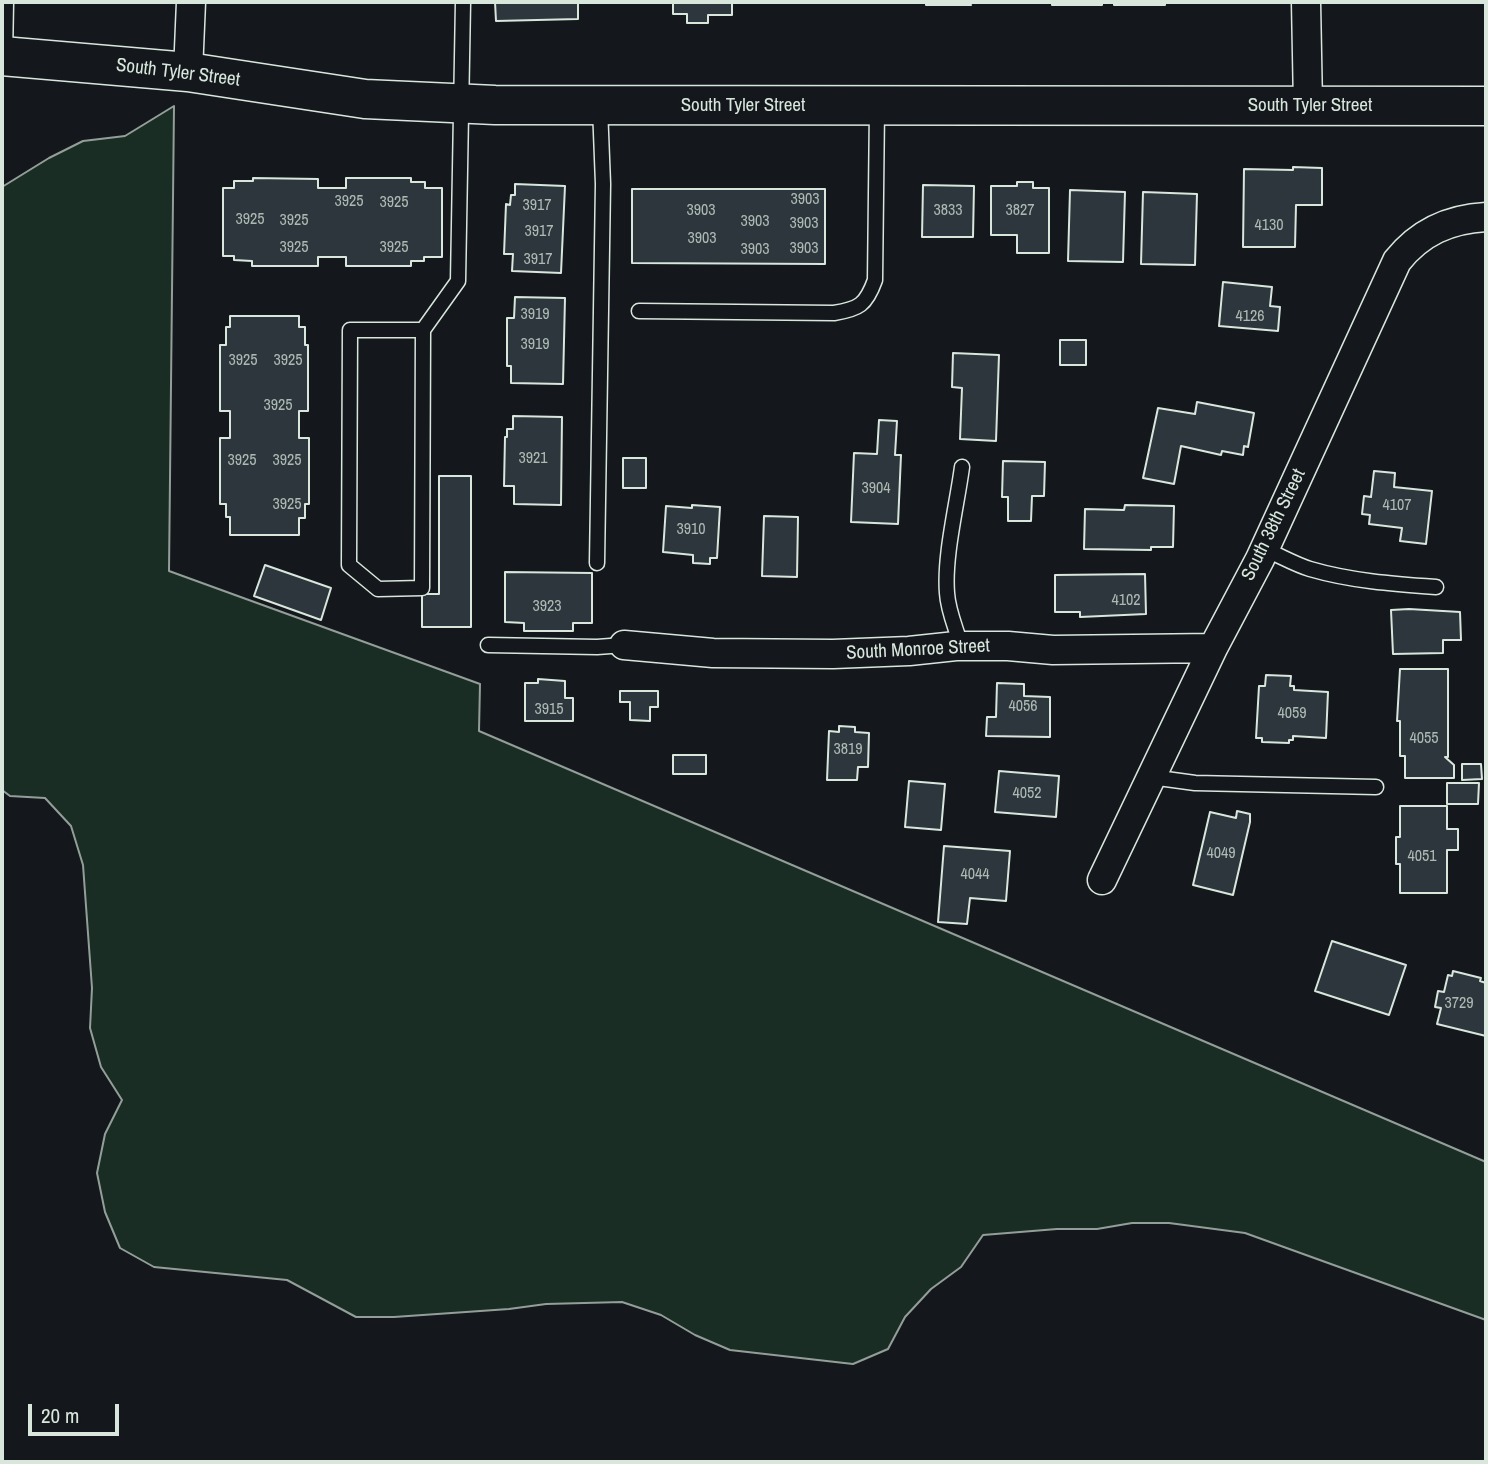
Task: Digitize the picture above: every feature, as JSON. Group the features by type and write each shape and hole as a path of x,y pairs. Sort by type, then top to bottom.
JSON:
{"main road":[{"name":"South Tyler Street","path":"4,56 188,72 365,99 461,104 877,107 1486,106"}],"street":[{"path":"188,72 191,2"},
{"path":"1306,2 1308,106"},
{"name":"South 38th Street","path":"1102,880 1213,648 1264,549 1397,261 1420,237 1468,218 1486,217"},
{"name":"South Monroe Street","path":"624,645 713,653 819,654 961,646 1053,650 1213,648"}],"lane":[{"path":"4,56 6,2"},
{"path":"423,330 350,330 349,565 378,589 422,588 423,330 458,281 463,2"},
{"path":"597,562 603,184 600,106"},
{"path":"639,311 834,313 854,310 868,299 874,280 877,107"},
{"path":"961,646 950,613 947,592 948,564 962,467"},
{"path":"1264,549 1307,568 1335,575 1369,582 1436,587"},
{"path":"488,645 624,645"},
{"path":"1151,777 1195,783 1377,787"}],"green space":[{"path":"174,106 169,571 480,684 479,731 1486,1162 1486,1320 1245,1233 1169,1223 1132,1223 1097,1229 1057,1229 983,1235 961,1267 931,1289 905,1317 888,1349 853,1364 730,1350 695,1335 661,1315 622,1302 546,1304 394,1317 356,1317 287,1280 154,1267 120,1248 105,1212 97,1173 105,1134 122,1100 101,1067 90,1028 92,988 83,865 71,826 45,798 10,796 2,790 2,187 83,141 125,136"}],"building":[{"path":"495,2 578,2 578,19 496,21"},
{"path":"673,2 732,2 732,15 708,15 708,23 687,23 687,14 673,14"},
{"path":"926,2 970,2 971,5 926,5"},
{"path":"1052,2 1102,2 1102,5 1052,5"},
{"path":"1114,2 1165,2 1165,5 1114,5"},
{"path":"1293,167 1322,168 1322,205 1296,205 1295,247 1243,247 1244,169 1293,170"},
{"path":"253,178 318,179 318,188 346,188 346,178 411,178 411,182 425,182 425,188 442,188 442,257 424,257 424,261 411,261 411,266 346,266 346,257 318,257 318,266 252,266 252,261 223,256 223,188 234,188 234,181 253,181"},
{"path":"1017,182 1033,182 1033,188 1049,188 1049,253 1017,253 1017,235 991,235 991,186 1017,186"},
{"path":"515,184 565,186 561,273 512,271 513,254 504,254 506,204 510,205 511,195 515,195"},
{"path":"923,185 974,186 973,237 922,237"},
{"path":"632,189 825,189 825,264 632,263"},
{"path":"1070,190 1125,192 1123,262 1068,261"},
{"path":"1143,192 1197,194 1195,265 1141,264"},
{"path":"1223,282 1272,287 1270,306 1280,307 1278,331 1219,326"},
{"path":"515,297 565,298 563,384 511,383 511,366 507,366 507,318 514,318"},
{"path":"230,316 299,316 299,327 305,327 305,345 308,345 308,411 299,411 299,438 309,438 309,504 305,504 305,518 299,518 299,535 230,535 230,517 226,517 226,504 220,504 220,438 230,438 230,411 220,411 220,345 226,345 226,327 230,327"},
{"path":"1060,340 1086,340 1086,365 1060,365"},
{"path":"953,353 999,355 996,441 960,439 962,388 952,387"},
{"path":"1197,402 1254,413 1248,447 1244,446 1243,455 1222,451 1221,455 1181,446 1174,484 1143,478 1158,408 1195,414"},
{"path":"513,416 562,417 561,505 514,504 514,486 504,486 505,437 507,429 513,429"},
{"path":"879,420 897,421 895,455 901,455 898,524 851,522 854,453 877,454"},
{"path":"623,458 646,458 646,488 623,488"},
{"path":"1003,461 1045,462 1044,496 1032,496 1031,521 1008,521 1008,497 1002,497"},
{"path":"1374,471 1395,473 1394,487 1432,491 1426,544 1400,541 1402,528 1369,524 1370,515 1362,514 1364,496 1371,497"},
{"path":"439,476 471,476 471,627 422,627 422,594 439,594"},
{"path":"692,505 720,507 717,558 710,558 710,564 693,563 693,555 663,552 666,506 692,508"},
{"path":"1125,505 1174,506 1173,547 1151,547 1151,550 1084,549 1085,509 1124,510"},
{"path":"764,516 798,517 797,577 762,576"},
{"path":"265,565 331,588 321,620 254,596"},
{"path":"505,572 592,573 592,623 573,623 573,631 524,631 524,623 505,622"},
{"path":"1145,574 1146,614 1080,617 1080,612 1055,612 1055,575"},
{"path":"1391,610 1460,612 1461,640 1443,640 1443,653 1393,654"},
{"path":"1400,669 1448,669 1448,757 1445,757 1454,765 1454,778 1405,778 1405,756 1400,756 1400,721 1397,721"},
{"path":"1266,675 1291,676 1290,686 1294,686 1294,690 1328,692 1326,738 1293,736 1289,743 1262,742 1262,738 1256,738 1259,686 1265,686"},
{"path":"538,679 565,681 565,698 573,698 573,721 525,721 525,683 538,683"},
{"path":"997,683 1024,684 1024,696 1050,697 1050,737 986,736 987,717 996,717"},
{"path":"620,691 658,691 658,707 650,707 650,721 630,720 630,702 620,702"},
{"path":"839,726 855,727 855,732 869,733 868,767 858,767 857,780 827,780 829,731 839,732"},
{"path":"673,755 706,755 706,774 673,774"},
{"path":"1462,764 1481,764 1482,779 1462,780"},
{"path":"999,771 1059,776 1056,817 995,812"},
{"path":"909,781 945,784 941,830 905,827"},
{"path":"1447,783 1479,783 1478,804 1447,804"},
{"path":"1400,806 1447,806 1447,829 1458,829 1458,850 1447,850 1447,893 1400,893 1396,837 1400,837"},
{"path":"1237,811 1250,814 1250,822 1233,895 1193,885 1210,812 1236,818"},
{"path":"944,846 1010,851 1006,901 970,898 967,924 938,922"},
{"path":"1332,941 1406,965 1389,1015 1315,991"},
{"path":"1453,971 1481,978 1480,981 1486,983 1486,1036 1437,1024 1441,1008 1435,1007 1438,991 1444,992 1448,975 1452,976"}]}
